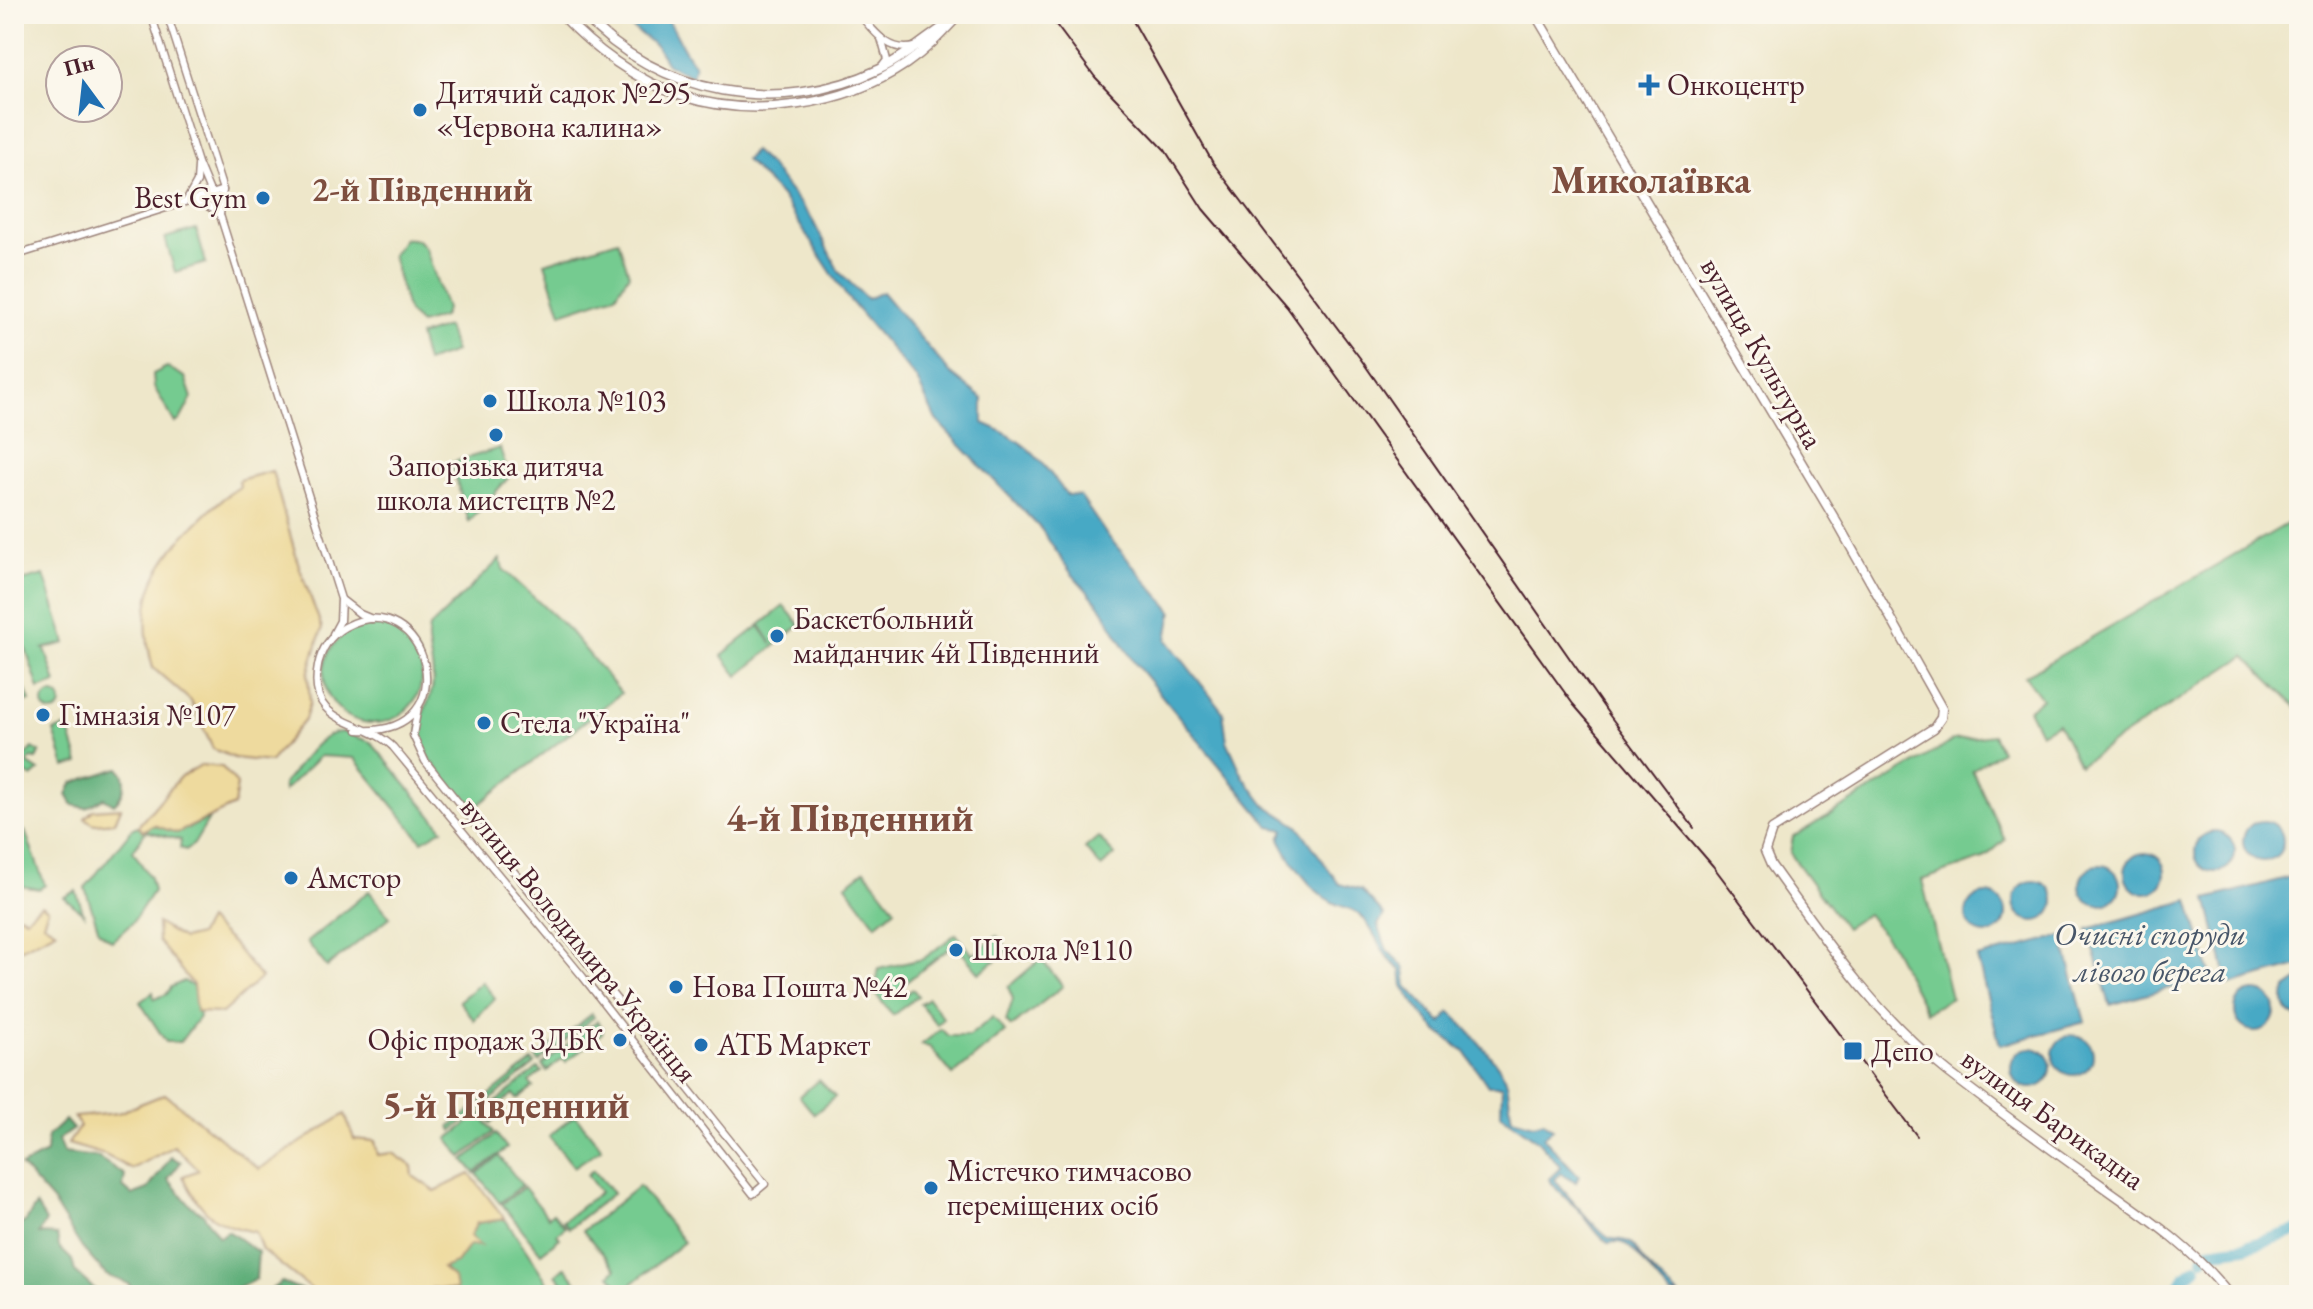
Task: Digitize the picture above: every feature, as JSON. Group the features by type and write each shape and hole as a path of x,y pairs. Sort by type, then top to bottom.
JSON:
{"main road":[{"path":"561,14 614,61 684,97 756,107 807,103 852,91 904,65 943,35 958,17"},
{"path":"583,14 625,51 686,83 759,95 806,92 879,70 958,17"},
{"name":"вулиця Культурна","path":"1535,14 1939,700 1941,718 1934,728 1785,821"},
{"name":"вулиця Барикадна","path":"1785,821 1767,839 1765,851 1771,865 1826,943 1900,1030 1946,1070 2153,1221 2217,1278 2229,1295"}],"street":[{"path":"151,14 198,163 220,215 341,599"},
{"path":"167,14 223,190 220,215"},
{"path":"859,14 881,38 902,49 919,45"},
{"path":"879,70 887,60 881,38"},
{"path":"186,201 197,182 198,163"},
{"path":"14,256 223,190"},
{"path":"186,201 204,204 220,215"},
{"name":"вулиця Володимира Українця","path":"341,599 360,614 384,621 409,634 425,658 427,686 418,707 413,735 425,761 765,1184 753,1194 444,807 383,737 358,730 333,715 316,687 318,661 340,621 341,599"},
{"path":"330,639 360,621 384,621"},
{"path":"358,730 387,729 401,723 418,707"}],"green space":[{"path":"196,229 206,263 175,272 165,238"},
{"path":"404,238 418,240 426,249 446,309 443,317 420,324 408,313 392,255"},
{"path":"618,240 629,274 616,295 561,313 545,263"},
{"path":"447,327 455,352 426,362 419,336"},
{"path":"167,367 185,377 192,398 180,420 175,423 154,387 153,374"},
{"path":"500,448 509,477 469,522 451,463"},
{"path":"2299,517 2299,710 2245,656 2079,765 2058,723 2040,733 2028,709 2042,699 2025,676"},
{"path":"500,559 503,569 569,630 621,693 477,806 469,803 434,765 421,742 419,731 433,683 429,628"},
{"path":"44,575 66,643 42,649 45,649 56,683 39,689 14,613 14,583"},
{"path":"784,606 800,625 738,676 722,655 759,626 772,644 760,625"},
{"path":"373,625 392,629 407,640 418,655 422,674 418,693 407,708 392,719 373,723 354,719 339,708 328,693 324,674 328,655 339,640 354,629"},
{"path":"20,675 30,701 14,706 14,677"},
{"path":"52,694 61,703 52,712 43,703"},
{"path":"68,727 79,763 65,767 54,731"},
{"path":"342,732 371,742 443,829 422,841 354,758 320,756 284,791 283,784 317,744 333,733"},
{"path":"1993,735 2001,751 1972,770 2005,840 1983,859 1922,880 1951,998 1926,1012 1890,943 1867,914 1845,928 1790,853 1793,837 1954,740"},
{"path":"33,748 40,752 36,759 32,758 27,763 39,771 32,777 14,766 16,756 24,758"},
{"path":"119,768 124,777 124,787 114,804 104,798 86,808 73,805 67,795 72,783"},
{"path":"209,819 194,844 186,850 180,848 181,840 146,831 133,851 150,878 153,891 132,923 112,941 99,931 85,888 133,828 138,826 143,831 153,825 177,833"},
{"path":"14,821 19,834 25,831 45,885 39,889 20,886 15,880"},
{"path":"1098,837 1115,855 1101,867 1085,848"},
{"path":"865,870 895,909 876,925 846,885"},
{"path":"76,891 84,914 64,897"},
{"path":"369,891 390,917 327,967 307,942"},
{"path":"956,934 973,955 997,936 1009,950 979,973 955,944 901,986 907,993 913,989 918,996 893,1015 876,995 878,969 923,959"},
{"path":"1041,959 1063,986 1011,1027 1006,1021 1013,999 1008,987"},
{"path":"184,981 193,987 199,1017 180,1042 166,1042 140,1002 153,992 154,999 167,994 171,987"},
{"path":"482,982 495,998 474,1020 459,1001"},
{"path":"928,998 943,1018 937,1025 920,1004"},
{"path":"592,1014 594,1017 539,1062 536,1058"},
{"path":"993,1017 1005,1032 953,1075 930,1047 921,1045 941,1029 948,1036 969,1036"},
{"path":"597,1021 603,1028 602,1033 566,1062 562,1059 547,1071 542,1065"},
{"path":"532,1061 535,1064 452,1131 450,1127"},
{"path":"538,1068 542,1072 529,1082 533,1087 517,1099 513,1094 490,1112 495,1120 491,1123 482,1113"},
{"path":"819,1080 835,1097 814,1114 799,1096"},
{"path":"479,1114 494,1132 462,1157 448,1139"},
{"path":"575,1115 602,1148 574,1167 549,1136"},
{"path":"65,1120 73,1129 58,1140 63,1153 97,1157 125,1175 123,1187 132,1195 148,1189 171,1157 181,1162 168,1179 189,1204 203,1214 219,1237 228,1231 258,1252 256,1279 238,1288 240,1295 134,1295 129,1284 106,1275 82,1248 53,1202 21,1166 46,1153 47,1137"},
{"path":"496,1134 507,1148 475,1173 464,1160"},
{"path":"499,1156 522,1185 500,1203 477,1174"},
{"path":"593,1170 613,1193 569,1228 563,1221 600,1192 587,1175"},
{"path":"639,1186 684,1242 623,1291 610,1275 616,1269 583,1231"},
{"path":"524,1187 548,1217 553,1213 565,1227 557,1234 560,1238 541,1253 502,1204"},
{"path":"36,1205 46,1221 39,1234 57,1235 59,1247 72,1260 75,1272 101,1295 14,1295 14,1229 26,1221"},
{"path":"505,1219 556,1295 436,1295 431,1287 441,1268 456,1263 469,1245 479,1245 470,1236 477,1223"},
{"path":"564,1267 587,1295 573,1295 556,1274"},
{"path":"282,1282 302,1290 302,1295 263,1295"}],"sand":[{"path":"272,471 299,566 322,628 308,674 310,703 305,719 270,762 234,758 213,749 191,701 153,668 146,625 151,588 158,571 181,539 228,494 240,487 239,480"},
{"path":"201,765 222,767 237,784 234,806 177,833 154,825 143,831 138,826 179,778"},
{"path":"121,808 115,822 94,824 85,818 93,810"},
{"path":"41,905 48,909 43,923 56,931 14,952 14,920 19,915 26,918"},
{"path":"207,920 233,944 261,978 222,1013 196,1012 193,985 158,941 157,923 183,939 199,935"},
{"path":"165,1094 259,1169 345,1114 354,1139 375,1141 378,1155 393,1153 412,1166 413,1176 435,1191 470,1174 505,1219 477,1223 470,1236 480,1246 469,1245 456,1263 442,1268 454,1278 456,1290 432,1288 436,1295 319,1295 262,1250 255,1232 219,1221 203,1208 183,1176 199,1170 174,1146 132,1169 105,1155 68,1144 80,1126 74,1117 118,1113"}],"water":[{"path":"614,14 664,14 695,65 692,77 667,64 656,46"},
{"path":"753,151 770,166 812,219 839,272 867,299 882,292 950,373 983,399 983,423 1022,444 1067,495 1080,496 1106,534 1172,611 1167,640 1223,712 1227,741 1243,776 1264,804 1298,826 1339,884 1361,890 1384,915 1378,925 1387,950 1405,968 1407,986 1441,1023 1450,1012 1489,1055 1506,1080 1512,1118 1534,1124 1544,1121 1553,1129 1543,1137 1579,1176 1576,1182 1561,1173 1555,1179 1564,1191 1605,1235 1632,1244 1650,1269 1678,1295 1672,1295 1627,1245 1608,1243 1603,1239 1556,1188 1549,1179 1561,1167 1538,1141 1501,1114 1502,1086 1488,1086 1465,1052 1437,1031 1419,1010 1403,986 1401,970 1385,953 1364,919 1353,910 1324,897 1302,874 1280,838 1284,830 1270,827 1133,661 1099,604 1071,573 1041,529 936,420 917,380 847,297 781,196 745,160"},
{"path":"2263,821 2277,827 2283,841 2277,855 2263,861 2249,855 2243,841 2249,827"},
{"path":"2215,832 2229,838 2235,852 2229,866 2215,872 2201,866 2195,852 2201,838"},
{"path":"2145,853 2159,859 2165,873 2159,887 2145,893 2131,887 2125,873 2131,859"},
{"path":"2100,865 2114,871 2120,885 2114,899 2100,905 2086,899 2080,885 2086,871"},
{"path":"2290,877 2299,910 2299,966 2229,985 2207,899"},
{"path":"2034,881 2048,887 2054,901 2048,915 2034,921 2020,915 2014,901 2020,887"},
{"path":"1986,894 2000,900 2006,914 2000,928 1986,934 1972,928 1966,914 1972,900"},
{"name":"Очисні споруди лівого берега","path":"2189,900 2211,976 2110,1005 2088,929"},
{"path":"2062,936 2085,1022 2000,1045 1977,958"},
{"path":"2299,980 2299,1018 2287,1011 2284,999 2286,989"},
{"path":"2255,991 2269,997 2275,1011 2269,1025 2255,1031 2241,1025 2235,1011 2241,997"},
{"path":"2073,1035 2087,1041 2093,1055 2087,1069 2073,1075 2059,1069 2053,1055 2059,1041"},
{"path":"2031,1048 2045,1054 2051,1068 2045,1082 2031,1088 2017,1082 2011,1068 2017,1054"}],"waterway":[{"path":"2203,1258 2208,1252 2245,1247 2299,1230"},
{"path":"2174,1295 2185,1277 2196,1268"}],"railway":[{"path":"1048,14 1095,77 1165,150 1203,209 1287,307 1573,704 1713,866 1917,1136"},
{"path":"1129,14 1213,163 1360,358 1610,716 1694,828"}],"place":[{"name":"Онкоцентр","path":"1649,85"},
{"name":"Дитячий садок №295 «Червона калина»","path":"420,110"},
{"name":"Best Gym","path":"263,198"},
{"name":"Школа №103","path":"490,401"},
{"name":"Запорізька дитяча школа мистецтв №2","path":"496,435"},
{"name":"Баскетбольний майданчик 4й Південний","path":"777,636"},
{"name":"Гімназія №107","path":"43,715"},
{"name":"Стела \"Україна\"","path":"484,723"},
{"name":"Амстор","path":"291,878"},
{"name":"Школа №110","path":"956,950"},
{"name":"Нова Пошта №42","path":"676,987"},
{"name":"Офіс продаж ЗДБК","path":"620,1040"},
{"name":"АТБ Маркет","path":"701,1045"},
{"name":"Депо","path":"1853,1051"},
{"name":"Містечко тимчасово переміщених осіб","path":"931,1188"}],"district":[{"name":"Миколаївка","path":"1651,180"},
{"name":"2-й Південний","path":"422,189"},
{"name":"4-й Південний","path":"850,818"},
{"name":"5-й Південний","path":"506,1105"}]}
